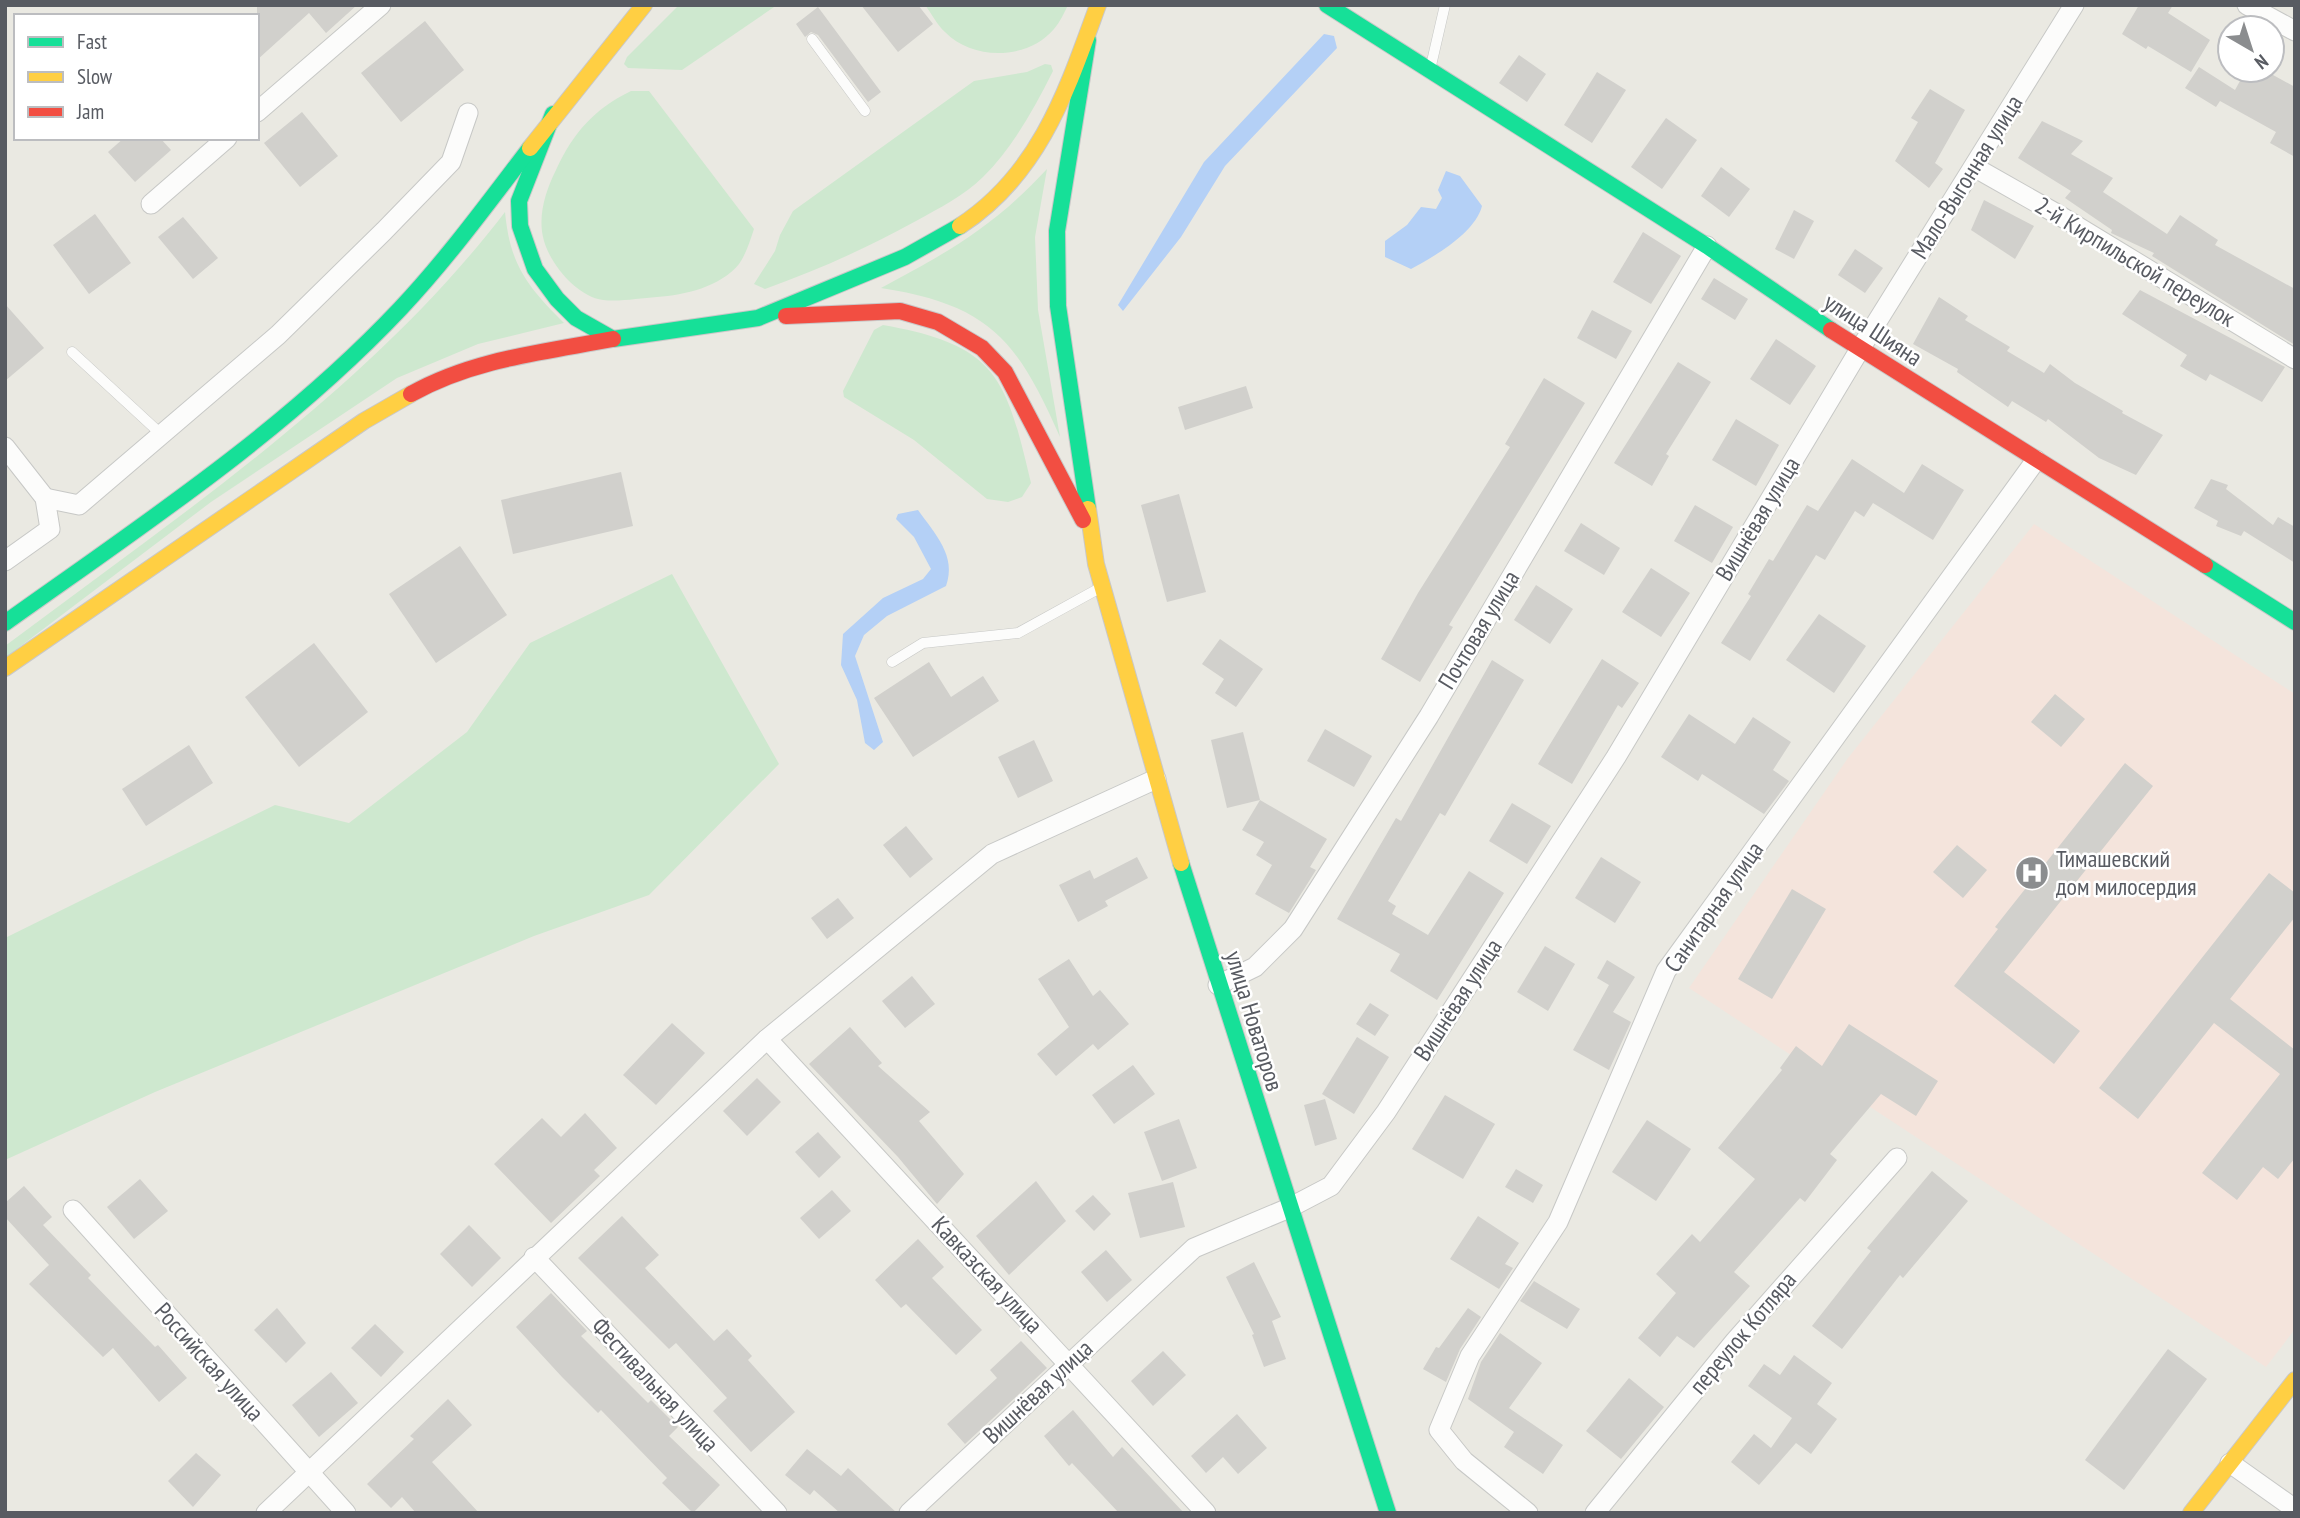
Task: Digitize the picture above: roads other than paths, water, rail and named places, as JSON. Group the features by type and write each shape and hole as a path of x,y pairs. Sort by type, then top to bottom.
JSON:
{"main road":[{"path":"5,623 204,478 335,370 398,311 481,217 553,114 644,5"},
{"path":"758,318 905,257 963,224 1015,179 1041,144 1060,108 1088,40 1098,5"},
{"name":"улица Шияна","path":"1327,5 1707,246 1860,349 2294,619"},
{"name":"улица Новаторов","path":"1088,40 1057,231 1058,306 1101,587 1218,985 1388,1513"},
{"path":"553,114 519,201 520,226 535,269 557,299 576,318 613,340"},
{"path":"5,668 364,421 434,381 483,363 758,318 900,311 938,322 982,348 1005,372 1093,538"},
{"path":"2191,1513 2295,1380"}],"street":[{"path":"259,110 382,5"},
{"name":"Мало-Выгонная улица","path":"1860,349 2074,5"},
{"path":"2246,5 2295,31"},
{"path":"45,498 79,505 278,335 451,162 468,113"},
{"path":"151,204 225,140"},
{"name":"2-й Кирпильской переулок","path":"1974,167 2057,214 2295,359"},
{"name":"Почтовая улица","path":"1218,985 1255,967 1293,929 1429,716 1707,246"},
{"name":"Вишнёвая улица","path":"909,1513 1068,1362 1194,1248 1289,1208 1331,1186 1386,1112 1616,757 1860,349"},
{"path":"5,447 45,498 50,529 5,561"},
{"name":"Санитарная улица","path":"1528,1513 1464,1461 1439,1430 1470,1356 1558,1222 1666,971 2036,460"},
{"path":"266,1513 534,1256 767,1039 992,854 1156,779"},
{"name":"Кавказская улица","path":"767,1039 1206,1513"},
{"name":"переулок Котляра","path":"1594,1513 1735,1340 1897,1158"},
{"name":"Российская улица","path":"74,1210 346,1513"},
{"name":"Фестивальная улица","path":"534,1256 777,1513"},
{"path":"2230,1463 2295,1509"}],"lane":[{"path":"1430,71 1445,5"},
{"path":"812,39 865,111"},
{"path":"72,352 163,435"},
{"path":"892,662 923,643 1018,633 1101,587"}],"water":[{"path":"1324,34 1334,36 1337,48 1225,166 1181,237 1123,311 1118,305 1204,162"},
{"path":"1446,171 1460,176 1482,206 1478,216 1453,243 1411,269 1385,257 1385,241 1407,225 1421,207 1436,209 1442,198 1438,190"},
{"path":"918,510 942,546 949,565 949,575 946,586 887,616 864,635 855,656 883,742 874,750 865,743 857,700 841,665 843,634 883,598 923,579 931,569 914,537 896,519 898,514"}],"place":[{"name":"Тимашевский дом милосердия","path":"2032,873"}]}
